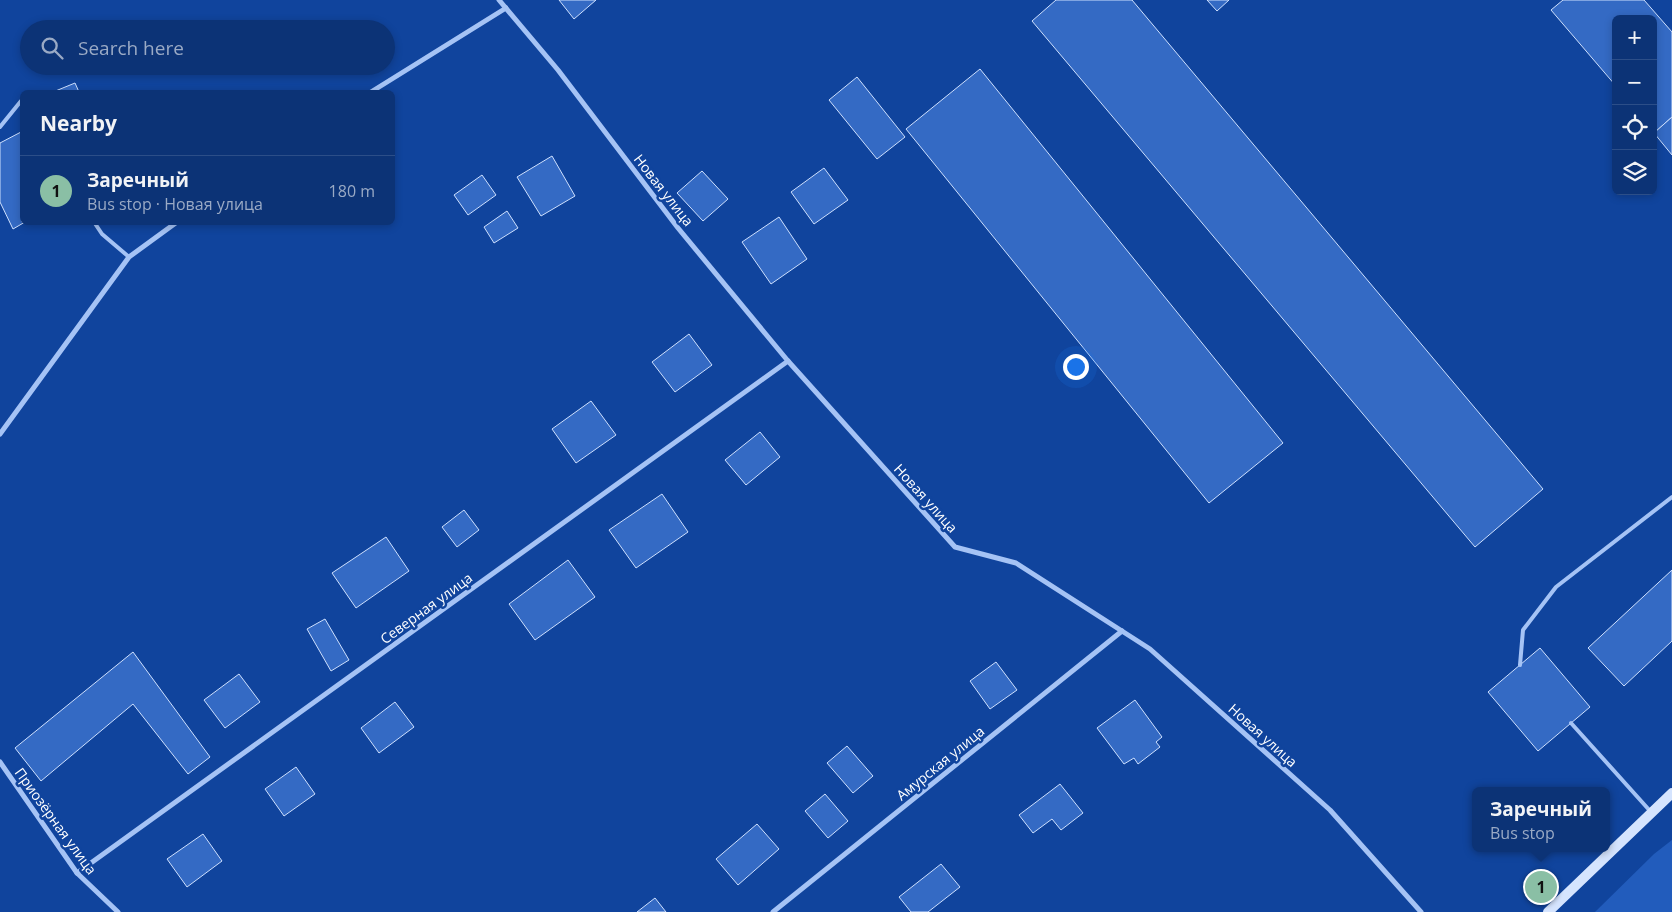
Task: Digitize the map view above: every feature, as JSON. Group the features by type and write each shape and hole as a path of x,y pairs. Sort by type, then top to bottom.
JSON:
{"main road":[{"path":"1610,852 1672,793"},
{"path":"1548,912 1610,852"}],"street":[{"name":"Новая улица","path":"499,0 558,70 678,228 788,361 955,547 1016,563 1150,648 1330,810 1421,912"},
{"path":"374,90 506,8"},
{"path":"0,434 129,257 173,225"},
{"name":"Северная улица","path":"77,873 788,361"},
{"name":"Амурская улица","path":"773,912 1122,631"},
{"name":"Приозёрная улица","path":"0,762 77,873 118,912"}],"lane":[{"path":"0,127 20,102"},
{"path":"96,225 102,234 129,257"},
{"path":"1520,665 1523,630 1556,587 1672,497"},
{"path":"1571,723 1651,812"}],"shaded area":[{"path":"1672,840 1672,912 1595,912 1654,854"}],"building":[{"path":"559,0 596,0 574,19"},
{"path":"1056,0 1132,0 1543,489 1475,547 1032,21"},
{"path":"1207,0 1229,0 1217,11"},
{"path":"1563,0 1644,0 1672,32 1672,117 1657,130 1657,15 1612,15 1612,81 1551,10"},
{"path":"980,69 1283,443 1209,503 906,129"},
{"path":"857,77 905,137 877,159 829,100"},
{"path":"75,83 78,90 58,90"},
{"path":"1672,117 1672,155 1657,137 1657,130"},
{"path":"20,133 20,225 13,229 0,202 0,143"},
{"path":"552,156 575,196 541,216 517,177"},
{"path":"824,168 848,200 814,224 791,192"},
{"path":"702,171 728,199 703,221 677,193"},
{"path":"482,175 496,195 468,215 454,195"},
{"path":"507,211 518,228 494,243 484,227"},
{"path":"779,217 807,259 771,284 742,242"},
{"path":"689,334 712,365 675,392 652,362"},
{"path":"591,401 616,435 576,463 552,429"},
{"path":"760,432 780,457 746,485 725,460"},
{"path":"662,494 688,532 636,568 609,530"},
{"path":"464,510 479,530 457,547 442,527"},
{"path":"386,537 409,571 356,608 332,573"},
{"path":"568,560 595,597 535,640 509,604"},
{"path":"1672,570 1672,641 1624,686 1588,648"},
{"path":"325,619 349,660 331,671 307,629"},
{"path":"1540,648 1590,707 1538,751 1488,692"},
{"path":"133,652 210,757 188,774 133,704 41,781 15,748"},
{"path":"996,662 1017,690 990,709 970,681"},
{"path":"239,674 260,702 225,728 204,700"},
{"path":"1135,700 1162,737 1156,742 1160,747 1138,764 1134,758 1124,764 1097,728"},
{"path":"395,702 414,727 379,753 361,728"},
{"path":"847,746 873,776 853,793 827,763"},
{"path":"296,767 315,794 284,816 265,789"},
{"path":"1060,784 1083,813 1061,830 1052,819 1033,833 1019,815"},
{"path":"825,794 848,821 828,838 805,811"},
{"path":"757,824 779,849 738,885 716,859"},
{"path":"203,834 222,861 187,887 167,859"},
{"path":"941,864 960,887 928,912 911,912 899,897"},
{"path":"655,898 666,912 637,912"}],"place":[{"name":"Заречный","path":"1541,887"}]}
